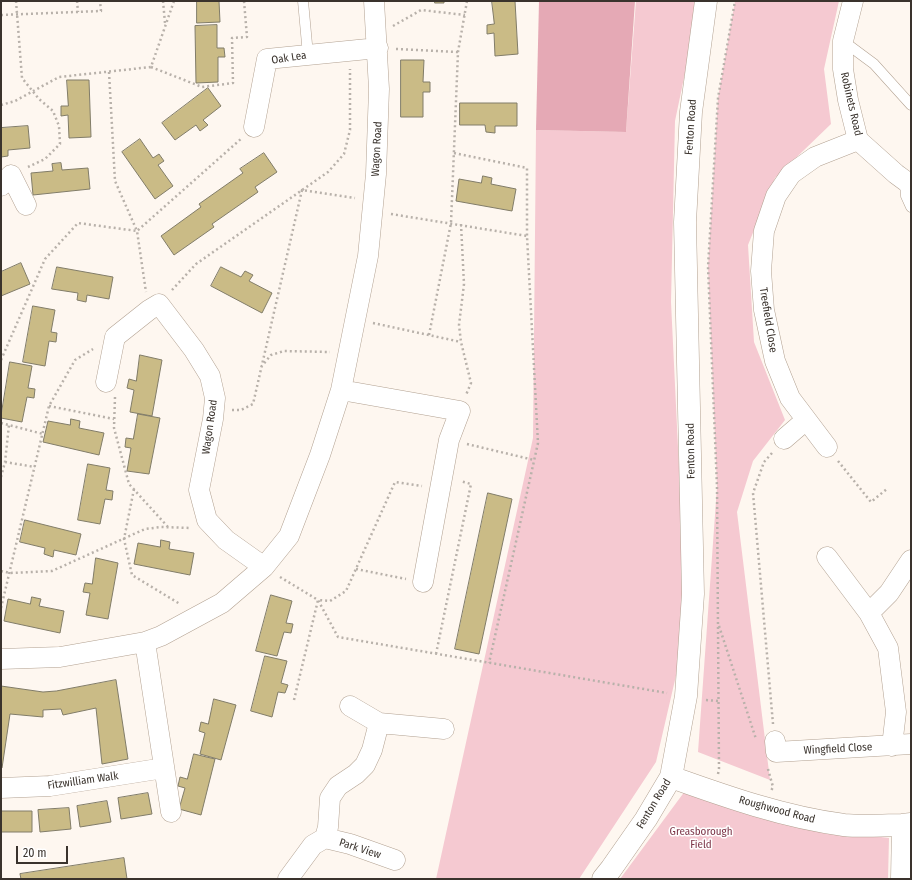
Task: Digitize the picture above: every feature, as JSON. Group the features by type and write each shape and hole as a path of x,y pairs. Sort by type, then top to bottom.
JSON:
{"street":[{"name":"Wagon Road","path":"1,659 60,657 145,642 162,636 222,603 264,567 289,536 320,455 341,390 368,256 376,174 379,89 374,1"},
{"name":"Fenton Road","path":"603,879 611,870 646,819 671,777 686,696 693,594 685,222 691,112 706,1"},
{"name":"Robinets Road","path":"853,1 843,41 843,69 848,100 858,140 896,174 908,182"},
{"name":"Oak Lea","path":"254,128 267,59 350,50 377,41"},
{"name":"Treefield Close","path":"827,447 790,398 775,362 764,310 761,271 764,231 776,196 791,174 816,157 858,140"},
{"path":"6,180 26,205"},
{"name":"Wagon Road","path":"154,307 194,350 210,376 215,398 214,412 199,490 208,520 226,540 264,567"},
{"path":"106,382 116,336 154,307"},
{"path":"341,390 460,412 449,440 423,582"},
{"path":"784,439 806,420"},
{"path":"828,558 868,613 888,648 901,745"},
{"path":"868,613 889,593 911,560"},
{"path":"145,642 171,812"},
{"path":"350,706 379,723 444,729"},
{"name":"Park View","path":"325,838 328,827 330,798 338,786 356,774 365,765 372,750 379,723"},
{"name":"Wingfield Close","path":"765,740 776,752 901,745"},
{"name":"Fitzwilliam Walk","path":"1,788 50,786 164,768"},
{"name":"Roughwood Road","path":"671,777 713,792 794,816 846,825 907,824"},
{"path":"901,879 907,824"},
{"name":"Park View","path":"288,879 313,845 325,838 350,844 395,860"}],"lane":[{"path":"303,1 308,55"},
{"path":"843,41 874,64 911,105"},
{"path":"908,182 906,196 911,206"}],"path":[{"path":"6,180 45,159 60,144 59,126 53,111 32,92 22,78 16,1"},
{"path":"77,1 78,12"},
{"path":"1,15 101,11 100,1"},
{"path":"163,1 165,26"},
{"path":"151,67 174,1"},
{"path":"1,105 15,101 59,77 151,67 202,87 233,83 232,38 247,37 244,1"},
{"path":"429,335 451,223 458,52 467,1"},
{"path":"713,792 719,768 718,487 708,267 718,98 734,1"},
{"path":"377,41 421,10 465,15"},
{"path":"377,41 458,52"},
{"path":"154,307 196,264 328,172 344,154 350,130 350,50"},
{"path":"109,72 115,181 137,231 154,307"},
{"path":"1,360 45,259 78,223 137,231 254,128"},
{"path":"454,153 527,168 527,236 538,443 489,663"},
{"path":"302,190 451,223 527,236"},
{"path":"214,412 241,410 253,404 302,190"},
{"path":"460,224 464,284 459,325 461,342 471,383 460,412"},
{"path":"355,320 461,342"},
{"path":"1,608 49,406 75,360 116,336"},
{"path":"261,367 271,355 284,351 349,352"},
{"path":"106,382 115,398 114,428 129,484 168,527"},
{"path":"49,406 114,419"},
{"path":"1,423 43,434"},
{"path":"1,476 5,462 9,425"},
{"path":"765,740 754,493 764,462 784,439"},
{"path":"449,440 534,460"},
{"path":"827,447 871,502 888,488"},
{"path":"5,462 35,467"},
{"path":"264,567 318,600 330,601 346,591 395,482 440,489"},
{"path":"436,654 471,484"},
{"path":"134,489 124,539 132,575 199,616"},
{"path":"1,571 10,573 52,571 145,529 161,527 216,528"},
{"path":"356,569 423,582"},
{"path":"318,600 338,637 572,676 669,694"},
{"path":"294,700 318,600"},
{"path":"718,624 765,740"},
{"path":"702,699 718,701"},
{"path":"766,808 773,787 768,768"}],"green space":[{"path":"636,1 700,1 675,121 671,302 684,572 678,667 656,762 579,879 436,879 533,438 536,130 626,132"},
{"path":"735,1 839,1 824,69 831,124 775,178 748,245 754,342 785,420 753,461 737,512 770,780 698,752 717,487 708,267 718,98"},
{"name":"Greasborough Field","path":"685,791 812,828 889,838 888,879 620,879"}],"shaded area":[{"path":"539,1 635,1 626,132 536,130"}],"building":[{"path":"197,1 219,1 220,22 197,23"},
{"path":"435,1 444,1 444,3 435,3"},
{"path":"492,1 515,1 518,54 495,56 494,33 487,34 487,25 494,24"},
{"path":"217,25 217,48 224,48 225,57 218,57 218,82 196,83 195,26"},
{"path":"401,60 424,60 423,82 430,82 430,92 423,92 423,117 401,117"},
{"path":"67,80 89,80 91,137 69,138 68,115 61,116 61,106 68,106"},
{"path":"208,88 221,106 203,120 208,125 200,131 196,125 175,140 162,123"},
{"path":"460,103 517,103 517,126 495,126 495,133 486,132 485,125 460,125"},
{"path":"28,126 30,148 8,150 8,156 1,157 1,128"},
{"path":"140,139 153,158 159,154 164,161 158,165 173,186 155,199 122,152"},
{"path":"264,153 277,172 255,187 258,192 212,224 214,227 174,255 161,236 201,207 199,204 243,173 240,169"},
{"path":"61,163 62,170 88,168 90,189 33,195 31,173 53,171 52,164"},
{"path":"483,176 492,178 491,184 516,189 512,211 456,201 459,179 481,183"},
{"path":"21,263 30,284 1,296 1,272"},
{"path":"57,267 113,277 109,299 87,295 86,302 77,300 78,293 52,289"},
{"path":"221,267 241,277 245,271 253,275 249,281 272,293 262,313 211,286"},
{"path":"33,306 55,310 51,332 57,333 56,342 49,341 45,366 23,362"},
{"path":"140,355 162,360 152,416 130,412 134,390 127,388 129,379 136,381"},
{"path":"10,362 32,366 28,388 35,389 34,398 27,397 22,422 1,418"},
{"path":"138,414 160,418 149,474 127,471 131,448 125,447 126,438 133,439"},
{"path":"71,419 80,421 79,428 104,433 99,455 43,442 48,421 70,425"},
{"path":"88,464 110,468 106,490 113,491 112,500 105,499 100,524 78,520"},
{"path":"488,493 512,499 479,654 455,649"},
{"path":"25,520 81,534 76,555 54,550 53,557 44,554 45,548 20,542"},
{"path":"161,540 170,542 169,549 194,553 190,575 134,564 138,543 160,547"},
{"path":"96,558 118,563 108,619 86,615 90,593 83,592 85,583 92,584"},
{"path":"271,595 292,601 286,623 293,624 291,633 284,632 277,656 256,651"},
{"path":"32,597 41,599 39,606 64,611 60,633 4,621 8,599 30,604"},
{"path":"265,656 287,661 281,683 288,685 285,693 278,692 272,717 251,711"},
{"path":"116,680 128,759 102,764 96,708 63,715 61,709 43,710 43,717 10,714 1,768 1,686 43,692"},
{"path":"214,699 236,705 221,760 200,754 205,733 199,731 201,722 208,724"},
{"path":"194,754 215,759 201,815 179,809 185,788 178,786 180,777 187,779"},
{"path":"148,793 152,814 121,819 118,798"},
{"path":"107,801 111,822 80,827 77,806"},
{"path":"69,808 71,829 40,832 38,810"},
{"path":"1,811 32,811 32,832 1,832"},
{"path":"124,858 127,879 21,879 20,874"}]}
